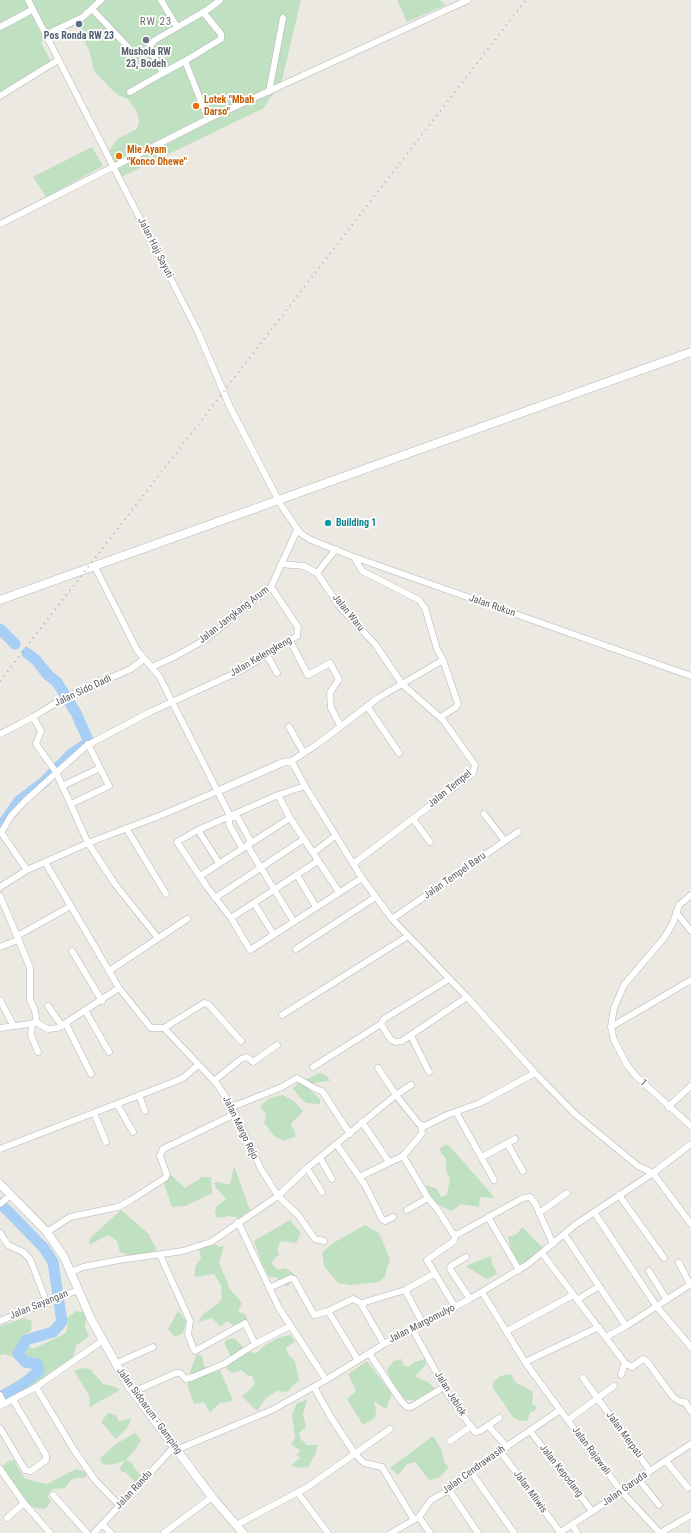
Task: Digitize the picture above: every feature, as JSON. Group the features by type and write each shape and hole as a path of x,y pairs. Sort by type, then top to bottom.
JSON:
{"main road":[{"path":"0,599 691,352"},
{"name":"Jalan Sidoarum - Gamping","path":"0,1184 47,1232 64,1257 102,1341 133,1392 175,1449 243,1533"}],"street":[{"name":"Jalan Haji Sayuti","path":"28,0 198,332 230,407 278,499"},
{"path":"45,35 83,17 101,0"},
{"path":"161,0 177,27"},
{"path":"163,73 149,47 155,40 203,12 220,0"},
{"path":"0,224 208,119 468,0"},
{"path":"92,9 128,47"},
{"path":"0,27 32,10"},
{"path":"130,92 221,39 220,34 203,12"},
{"path":"269,92 283,18"},
{"path":"0,96 58,60"},
{"path":"184,61 208,119"},
{"path":"278,499 297,530"},
{"name":"Jalan Rukun","path":"297,530 311,540 354,557 691,676"},
{"name":"Jalan Jangkang Arum","path":"152,666 176,656 206,638 271,586 297,530"},
{"path":"281,564 304,566 317,573 336,549"},
{"path":"354,557 362,571 419,600 425,608 437,649 443,660 458,704 441,717"},
{"path":"94,565 144,659 152,666 172,702 230,816 229,824 247,845 294,922"},
{"name":"Jalan Waru","path":"317,573 344,611 375,644 402,684"},
{"name":"Jalan Kelengkeng","path":"1,832 17,809 55,771 88,744 172,702 242,670 297,636 298,627 271,586"},
{"path":"290,640 308,675 330,663 339,680 330,693 331,708 340,727"},
{"path":"267,655 277,673"},
{"name":"Jalan Sido Dadi","path":"0,734 33,717 70,695 131,669 144,659"},
{"path":"0,887 27,870 88,843 218,791 284,762 290,762 367,706 443,660"},
{"name":"Jalan Tempel","path":"353,864 473,773 475,769 473,760 441,717 402,684"},
{"path":"367,706 400,753"},
{"path":"33,717 41,731 36,744 55,771 88,843 115,884 158,938"},
{"path":"289,727 304,753"},
{"path":"71,804 109,786 88,744"},
{"path":"290,762 294,764 305,786 374,898 392,919 467,997 535,1073 607,1142 638,1166 653,1173 691,1224"},
{"path":"62,786 100,768"},
{"path":"305,786 278,795 198,830 177,842 215,898 231,918 250,950 362,878"},
{"path":"278,795 290,818 312,853 339,892"},
{"path":"484,814 505,841"},
{"path":"230,816 238,818 247,845"},
{"path":"200,876 290,818"},
{"path":"413,819 430,842"},
{"path":"126,828 166,894"},
{"path":"198,830 219,863"},
{"path":"1,832 27,870"},
{"name":"Jalan Tempel Baru","path":"392,919 518,832"},
{"path":"312,853 335,836"},
{"path":"215,898 261,869 304,839"},
{"path":"231,918 318,861"},
{"path":"45,862 119,988 151,1028 164,1028 204,1003 208,1004 241,1042"},
{"path":"297,875 316,907"},
{"path":"611,1028 614,1008 624,985 664,938 673,923 679,905 691,895"},
{"path":"0,896 30,968 30,999 35,1011 32,1035 38,1052"},
{"path":"296,949 374,898"},
{"path":"254,903 274,935"},
{"path":"0,947 18,938 71,906"},
{"path":"676,912 691,931"},
{"path":"109,971 187,919"},
{"path":"282,1015 408,936"},
{"path":"72,951 102,1001"},
{"path":"313,1067 380,1024 384,1019 450,979"},
{"path":"611,1028 691,980"},
{"path":"0,1028 34,1023 51,1029 64,1025 86,1012 119,988"},
{"path":"380,1024 387,1035 396,1042 411,1036 467,997"},
{"path":"0,1000 13,1025"},
{"path":"48,1006 64,1025 91,1074"},
{"path":"86,1012 109,1052"},
{"name":"Jalan Margo Rejo","path":"164,1028 198,1065 215,1080 232,1107 260,1169 278,1196 298,1215 315,1239 324,1241"},
{"name":"1","path":"611,1028 614,1040 627,1065 668,1107 691,1126"},
{"path":"411,1036 429,1072"},
{"path":"215,1080 241,1059 246,1058 253,1062 277,1045"},
{"path":"0,1149 183,1078 198,1065"},
{"path":"359,1177 403,1156 419,1137 421,1126 396,1095 378,1068"},
{"path":"421,1126 480,1103 535,1073"},
{"path":"232,1107 282,1087 297,1078 322,1091 350,1134"},
{"path":"71,1272 84,1266 183,1251 211,1242 225,1234 238,1222 278,1196 307,1168 337,1145 362,1122 396,1095 412,1085"},
{"path":"668,1107 691,1086"},
{"path":"139,1095 145,1111"},
{"path":"117,1104 132,1132"},
{"path":"456,1112 494,1180"},
{"path":"94,1113 106,1142"},
{"path":"47,1232 70,1217 118,1207 131,1200 165,1178 167,1175 160,1156 163,1149 235,1114"},
{"path":"362,1122 389,1162"},
{"path":"482,1157 516,1139"},
{"path":"507,1143 523,1171"},
{"name":"Jalan Margomulyo","path":"175,1449 267,1413 326,1380 384,1344 413,1330 482,1292 519,1270 594,1212 653,1173 691,1144"},
{"path":"337,1145 359,1177 382,1220 385,1221 393,1217"},
{"path":"403,1156 428,1198 455,1234 454,1241 427,1259 434,1274 455,1307"},
{"path":"320,1158 332,1180"},
{"path":"307,1168 322,1192"},
{"path":"539,1213 567,1193"},
{"path":"2,1203 11,1195"},
{"path":"619,1195 664,1258"},
{"path":"455,1234 527,1197 532,1198 552,1244"},
{"path":"407,1210 428,1198"},
{"path":"594,1212 657,1307 691,1347"},
{"path":"488,1217 519,1270"},
{"path":"238,1222 269,1288 290,1326 326,1380"},
{"path":"0,1233 8,1245 23,1252 30,1259 47,1303"},
{"path":"564,1234 626,1326"},
{"path":"542,1253 626,1363 632,1367 643,1359 646,1360 673,1397 681,1402 685,1402 691,1411"},
{"path":"160,1255 190,1321 188,1334 195,1351 245,1323 256,1344"},
{"path":"466,1257 451,1266 450,1269 470,1299"},
{"path":"606,1337 657,1307 691,1284 679,1263"},
{"path":"649,1271 667,1300"},
{"path":"362,1304 405,1290 434,1274"},
{"path":"269,1288 291,1278 294,1279 314,1315 328,1311 353,1299 358,1300 362,1304 384,1344"},
{"path":"577,1300 599,1286"},
{"name":"Jalan Sayangan","path":"0,1321 78,1290"},
{"path":"405,1290 423,1324"},
{"name":"Jalan Rajawali","path":"482,1292 525,1362 560,1410 622,1492 660,1533"},
{"path":"507,1331 573,1295"},
{"path":"328,1311 358,1360"},
{"path":"133,1392 176,1373 180,1373 186,1379 224,1364 256,1344 290,1326"},
{"path":"525,1362 599,1327"},
{"name":"Jalan Jeblok","path":"413,1330 444,1387 470,1427 478,1433 499,1418"},
{"path":"1,1400 13,1400 36,1387 102,1341"},
{"path":"115,1364 153,1347"},
{"path":"369,1353 401,1401 407,1407 411,1407 444,1387"},
{"path":"621,1375 626,1363"},
{"name":"Jalan Merpati","path":"583,1378 650,1471"},
{"path":"314,1386 330,1416 356,1454 364,1463 382,1467 416,1518 430,1533"},
{"path":"568,1420 614,1386"},
{"path":"36,1387 90,1474 119,1505"},
{"path":"685,1402 691,1397"},
{"path":"0,1428 25,1470 32,1471 46,1460 46,1455 13,1400"},
{"name":"Jalan Cendrawasih","path":"391,1533 416,1518 431,1500 449,1490 500,1451 560,1410"},
{"path":"450,1441 470,1427"},
{"path":"236,1525 298,1493 390,1429"},
{"path":"492,1429 507,1447"},
{"name":"Jalan Kepodang","path":"530,1431 592,1511"},
{"name":"Jalan Garuda","path":"559,1533 622,1492 650,1471 691,1444"},
{"name":"Jalan Randu","path":"94,1533 119,1505 175,1449"},
{"name":"Jalan Mliwis","path":"500,1451 559,1533"},
{"path":"666,1461 688,1488"},
{"path":"1,1471 24,1503 50,1533"},
{"path":"472,1472 514,1533"},
{"path":"638,1480 659,1505"},
{"path":"449,1490 478,1533"},
{"path":"298,1493 328,1533"},
{"path":"53,1494 87,1533"},
{"path":"164,1533 212,1496"},
{"path":"8,1518 24,1503"},
{"path":"660,1533 691,1515"},
{"path":"102,1524 111,1533"},
{"path":"572,1524 578,1533"}],"green space":[{"path":"0,0 301,0 282,80 264,108 121,177 108,153 117,139 137,129 139,121 137,112 128,99 118,95 94,71 89,50 79,30 75,26 57,32 41,42 51,62 0,93"},
{"path":"397,0 440,0 446,5 407,22"},
{"path":"92,147 103,166 46,197 33,177"},
{"path":"320,1073 327,1076 330,1081 318,1082 311,1085 310,1090 320,1099 320,1104 307,1103 301,1099 293,1088 298,1083"},
{"path":"283,1095 295,1102 303,1111 291,1124 296,1136 284,1141 274,1136 264,1123 266,1114 260,1106 270,1098"},
{"path":"447,1144 495,1198 480,1197 479,1207 461,1204 452,1211 440,1206 429,1197 426,1185 437,1189 441,1197 447,1195 450,1178 446,1171 446,1159 441,1153 440,1148"},
{"path":"234,1166 250,1210 239,1218 229,1216 217,1218 215,1211 217,1206 226,1199 214,1183 219,1182 230,1185"},
{"path":"170,1174 185,1188 202,1177 211,1177 212,1193 185,1206 172,1207 164,1184"},
{"path":"121,1210 150,1235 150,1238 157,1249 153,1253 128,1255 120,1252 117,1241 108,1235 89,1245 90,1238"},
{"path":"290,1220 301,1233 296,1243 281,1241 277,1249 279,1254 271,1263 278,1270 286,1268 295,1275 288,1286 280,1284 276,1277 269,1277 262,1264 254,1241"},
{"path":"365,1225 379,1233 390,1259 384,1278 378,1282 351,1285 338,1283 324,1266 322,1253 333,1243"},
{"path":"522,1227 543,1248 523,1264 518,1263 512,1255 508,1237 517,1234"},
{"path":"213,1242 219,1247 224,1246 219,1263 230,1289 242,1303 238,1312 245,1314 248,1322 245,1328 236,1327 227,1321 221,1327 212,1318 198,1322 203,1314 219,1303 222,1297 221,1285 214,1274 195,1277 195,1267 201,1258 199,1249"},
{"path":"491,1256 492,1263 497,1274 487,1279 467,1267 468,1265"},
{"path":"76,1311 86,1313 85,1328 89,1336 76,1346 73,1358 51,1372 39,1382 6,1400 4,1393 23,1382 38,1376 43,1369 39,1362 22,1356 22,1351 28,1345 33,1349 66,1333 68,1324 67,1318"},
{"path":"178,1311 186,1321 183,1333 175,1337 168,1329"},
{"path":"24,1318 32,1321 31,1330 22,1337 16,1358 5,1354 0,1355 0,1326"},
{"path":"290,1335 295,1341 286,1348 289,1355 295,1361 299,1381 294,1384 288,1392 277,1391 266,1398 257,1411 242,1396 249,1391 255,1383 252,1376 247,1375 241,1370 232,1373 226,1368 232,1359 224,1343 228,1339 234,1338 248,1352 257,1353 265,1345 280,1337"},
{"path":"197,1354 202,1356 204,1365 208,1372 214,1369 220,1370 233,1401 220,1403 210,1412 204,1402 194,1404 188,1387 188,1377"},
{"path":"402,1359 403,1365 408,1367 415,1362 425,1359 426,1364 415,1377 428,1382 435,1388 416,1400 406,1400 393,1387 387,1369 394,1361"},
{"path":"367,1361 392,1394 386,1409 374,1401 376,1411 375,1418 363,1425 347,1399 356,1391 348,1374"},
{"path":"81,1368 90,1369 103,1384 116,1387 120,1390 90,1407 89,1395 74,1371"},
{"path":"511,1374 515,1382 533,1392 532,1404 537,1406 535,1410 530,1413 527,1421 520,1421 513,1417 493,1388 493,1382 500,1376"},
{"path":"307,1400 303,1414 306,1427 299,1433 301,1440 305,1442 306,1445 318,1445 316,1453 308,1467 300,1468 292,1466 292,1464 301,1458 296,1455 301,1451 291,1444 295,1437 292,1415 297,1403"},
{"path":"108,1413 116,1415 119,1422 131,1418 128,1427 116,1439 101,1422"},
{"path":"135,1433 141,1440 126,1460 132,1463 137,1472 143,1476 136,1483 126,1473 119,1470 125,1460 116,1464 103,1465 100,1458 116,1444"},
{"path":"433,1436 441,1449 445,1464 449,1467 439,1478 429,1480 415,1462 407,1464 398,1475 390,1468"},
{"path":"14,1460 24,1478 34,1481 47,1484 76,1469 86,1472 86,1477 72,1479 65,1488 52,1489 47,1496 51,1502 45,1509 36,1508 28,1505 2,1466 9,1461"}],"waterway":[{"path":"0,629 15,644"},
{"path":"0,828 19,801 44,782 70,755 89,742 76,713 57,682 48,675 36,660 27,653"},
{"path":"0,1203 44,1248 53,1262 62,1322 53,1332 26,1340 18,1354 25,1362 37,1364 39,1371 23,1384 0,1397"}],"railway":[{"path":"0,681 526,0"}],"place":[{"name":"Pos Ronda RW 23","path":"79,24"},
{"name":"Mushola RW 23, Bodeh","path":"146,40"},
{"name":"Lotek \"Mbah Darso\"","path":"196,106"},
{"name":"Mie Ayam \"Konco Dhewe\"","path":"119,156"},
{"name":"Building 1","path":"328,523"}],"district":[{"name":"RW 23","path":"156,22"}]}
